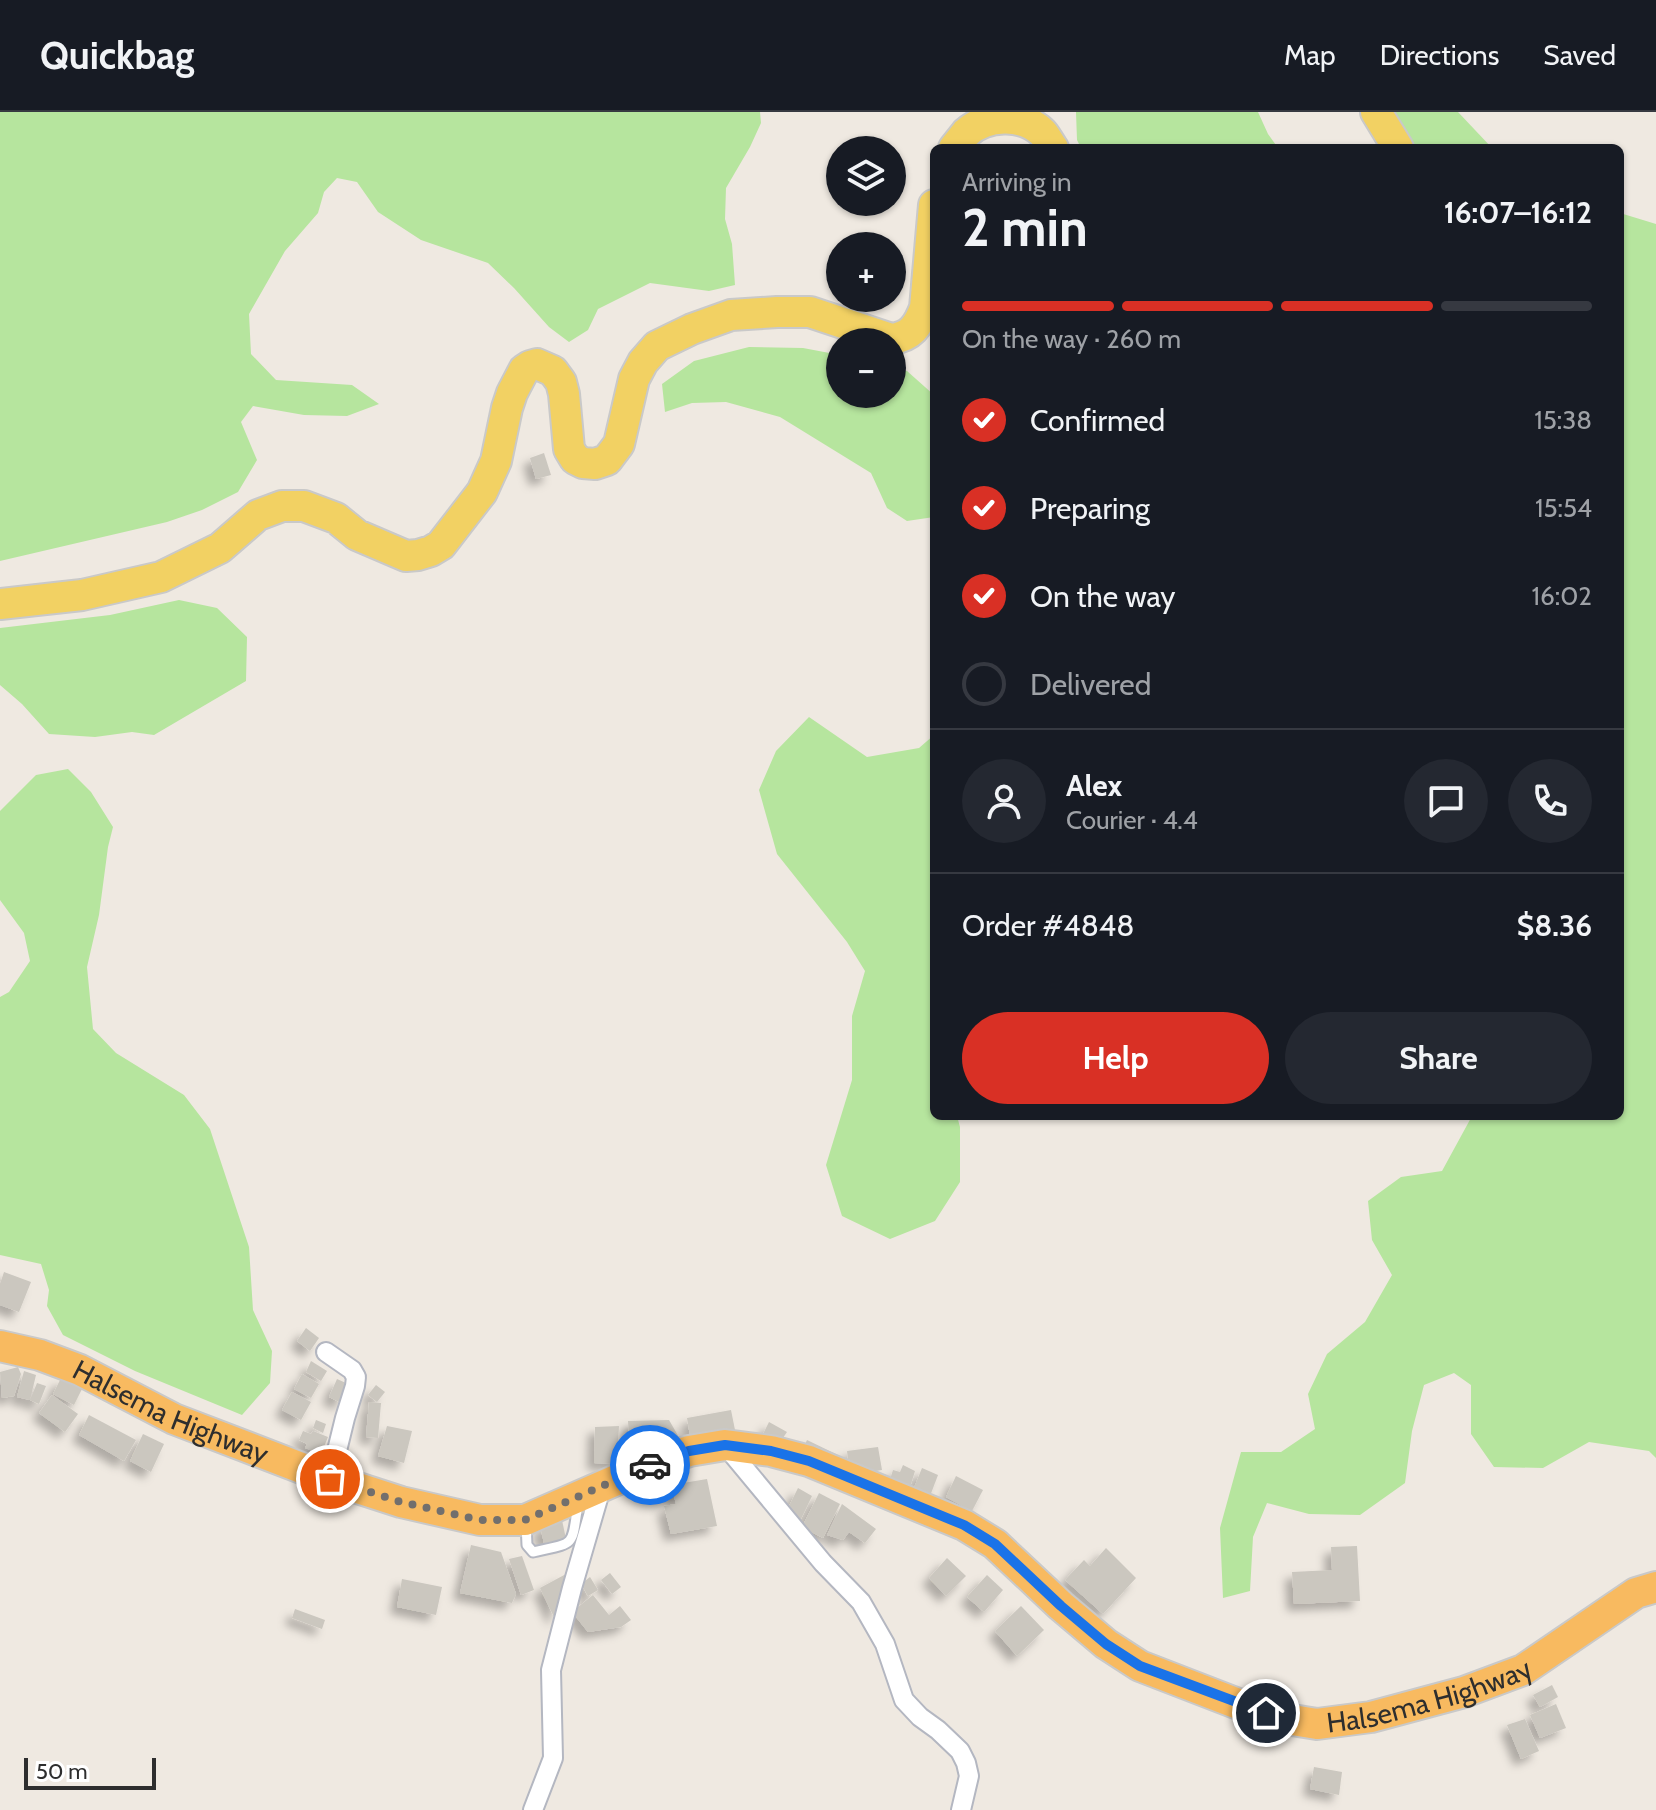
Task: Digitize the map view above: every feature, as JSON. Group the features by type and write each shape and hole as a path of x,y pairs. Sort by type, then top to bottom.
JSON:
{"highway":[{"name":"Halsema Highway","path":"0,1346 40,1355 80,1370 174,1419 330,1479 401,1502 480,1520 525,1520 689,1451 725,1445 771,1451 809,1461 964,1525 995,1544 1106,1644 1140,1666 1246,1707 1317,1724 1371,1717 1478,1687 1523,1670 1623,1600 1656,1587"}],"main road":[{"path":"1376,112 1396,144"},
{"path":"957,144 968,131 989,120 1011,119 1030,123 1050,144"},
{"path":"0,604 82,595 161,577 220,548 258,515 282,506 304,506 336,518 357,535 406,556 431,551 441,545 482,492 496,461 512,393 524,370 530,366 544,366 553,371 561,382 569,449 575,459 595,464 607,460 619,444 634,379 657,346 731,315 799,312 810,312 891,339 902,338 910,335 925,308 930,251"}],"street":[{"path":"326,1352 352,1370 356,1377 330,1479"},
{"path":"725,1445 823,1563 861,1602 885,1644 904,1700 960,1751 969,1776 961,1810"},
{"path":"533,1810 553,1758 551,1670 572,1588 591,1490"}],"green space":[{"path":"0,112 760,112 761,123 726,188 725,219 732,244 735,285 709,291 650,283 598,309 588,330 569,342 549,327 488,263 421,240 378,212 357,182 337,178 324,192 318,213 285,251 249,314 251,354 276,380 352,385 379,404 347,416 304,415 253,406 241,422 257,460 238,492 202,510 167,522 0,561"},
{"path":"1076,112 1258,112 1275,144 1079,144"},
{"path":"1392,112 1458,112 1488,144 1412,144"},
{"path":"1624,214 1656,224 1656,1458 1649,1451 1589,1442 1543,1468 1494,1467 1471,1434 1471,1385 1454,1373 1424,1385 1412,1431 1405,1483 1360,1515 1309,1514 1267,1503 1253,1537 1250,1591 1223,1598 1220,1528 1241,1452 1281,1452 1315,1429 1308,1394 1327,1354 1365,1322 1392,1275 1372,1240 1368,1201 1401,1177 1442,1171 1470,1120 1624,1120"},
{"path":"749,347 803,348 826,352 826,408 906,408 907,371 930,391 930,518 907,521 887,508 871,473 780,417 726,402 692,403 665,412 662,384 694,361"},
{"path":"179,600 217,608 247,637 246,681 154,735 132,732 95,737 49,734 0,685 0,628 110,615"},
{"path":"809,717 867,757 919,748 930,738 930,1120 958,1120 960,1182 935,1221 890,1239 842,1216 826,1165 852,1080 852,1016 865,971 847,942 777,854 759,790 776,751"},
{"path":"68,769 91,792 113,827 87,967 93,1029 116,1053 184,1095 210,1129 249,1247 253,1310 272,1351 270,1383 242,1415 135,1371 63,1335 47,1306 49,1290 41,1264 0,1255 0,997 9,992 30,961 24,933 0,900 0,811 36,775"}],"building":[{"path":"544,453 551,475 536,479 530,458"},
{"path":"4,1272 31,1282 19,1312 0,1305 0,1284"},
{"path":"306,1328 319,1338 310,1351 297,1341"},
{"path":"311,1361 327,1371 321,1381 306,1372"},
{"path":"18,1367 21,1374 14,1396 2,1398 0,1372"},
{"path":"24,1371 36,1375 30,1400 17,1397"},
{"path":"302,1374 319,1384 311,1398 294,1389"},
{"path":"61,1378 82,1389 74,1405 53,1394"},
{"path":"337,1379 348,1384 341,1403 329,1397"},
{"path":"37,1383 46,1386 39,1404 30,1400"},
{"path":"376,1385 385,1392 377,1402 368,1395"},
{"path":"292,1392 311,1402 301,1420 282,1410"},
{"path":"52,1395 78,1414 65,1432 39,1413"},
{"path":"369,1402 381,1403 378,1438 366,1437"},
{"path":"731,1410 736,1435 691,1442 687,1418"},
{"path":"89,1415 136,1440 124,1461 79,1435"},
{"path":"316,1420 326,1424 323,1433 313,1428"},
{"path":"669,1420 683,1444 676,1452 630,1454 628,1421"},
{"path":"769,1422 787,1432 776,1448 761,1438"},
{"path":"387,1426 412,1431 404,1463 378,1456"},
{"path":"619,1426 617,1464 594,1463 595,1427"},
{"path":"303,1431 328,1437 321,1454 305,1448 307,1444 299,1440"},
{"path":"143,1434 164,1444 151,1472 130,1461"},
{"path":"807,1440 840,1456 833,1470 800,1455"},
{"path":"878,1447 882,1470 850,1475 847,1451"},
{"path":"903,1465 915,1471 907,1497 887,1489 893,1470 900,1472"},
{"path":"922,1468 938,1475 927,1504 910,1498"},
{"path":"956,1476 983,1490 972,1511 946,1497"},
{"path":"707,1479 717,1526 671,1534 664,1506 676,1504 671,1485"},
{"path":"798,1488 812,1496 799,1523 788,1508"},
{"path":"819,1493 840,1504 823,1538 802,1527"},
{"path":"842,1504 876,1529 865,1543 849,1532 843,1540 827,1535"},
{"path":"562,1520 566,1539 544,1543 540,1526"},
{"path":"471,1545 501,1552 516,1594 512,1603 460,1593"},
{"path":"1357,1546 1360,1601 1294,1604 1292,1572 1332,1570 1331,1547"},
{"path":"1106,1548 1136,1578 1103,1614 1065,1580 1084,1560 1090,1566"},
{"path":"522,1556 534,1590 521,1595 509,1559"},
{"path":"947,1558 966,1576 946,1596 929,1578"},
{"path":"610,1573 621,1587 612,1594 601,1580"},
{"path":"566,1574 555,1619 540,1588"},
{"path":"987,1575 1003,1590 984,1612 967,1597"},
{"path":"590,1577 598,1590 588,1596 581,1584"},
{"path":"402,1579 442,1587 436,1615 397,1607"},
{"path":"593,1595 609,1615 620,1606 631,1620 621,1627 588,1632 572,1612"},
{"path":"1021,1606 1044,1630 1017,1656 995,1631"},
{"path":"295,1609 325,1620 322,1629 292,1618"},
{"path":"1552,1685 1558,1697 1540,1707 1533,1695"},
{"path":"1556,1704 1566,1728 1540,1738 1530,1715"},
{"path":"1525,1719 1539,1751 1521,1759 1507,1725"},
{"path":"1314,1767 1342,1772 1339,1795 1310,1789"}],"way so far":[{"path":"330,1479 401,1502 480,1520 525,1520 650,1465"}],"route":[{"path":"650,1465 689,1451 725,1445 771,1451 809,1461 964,1525 995,1544 1106,1644 1140,1666 1266,1713"}]}
